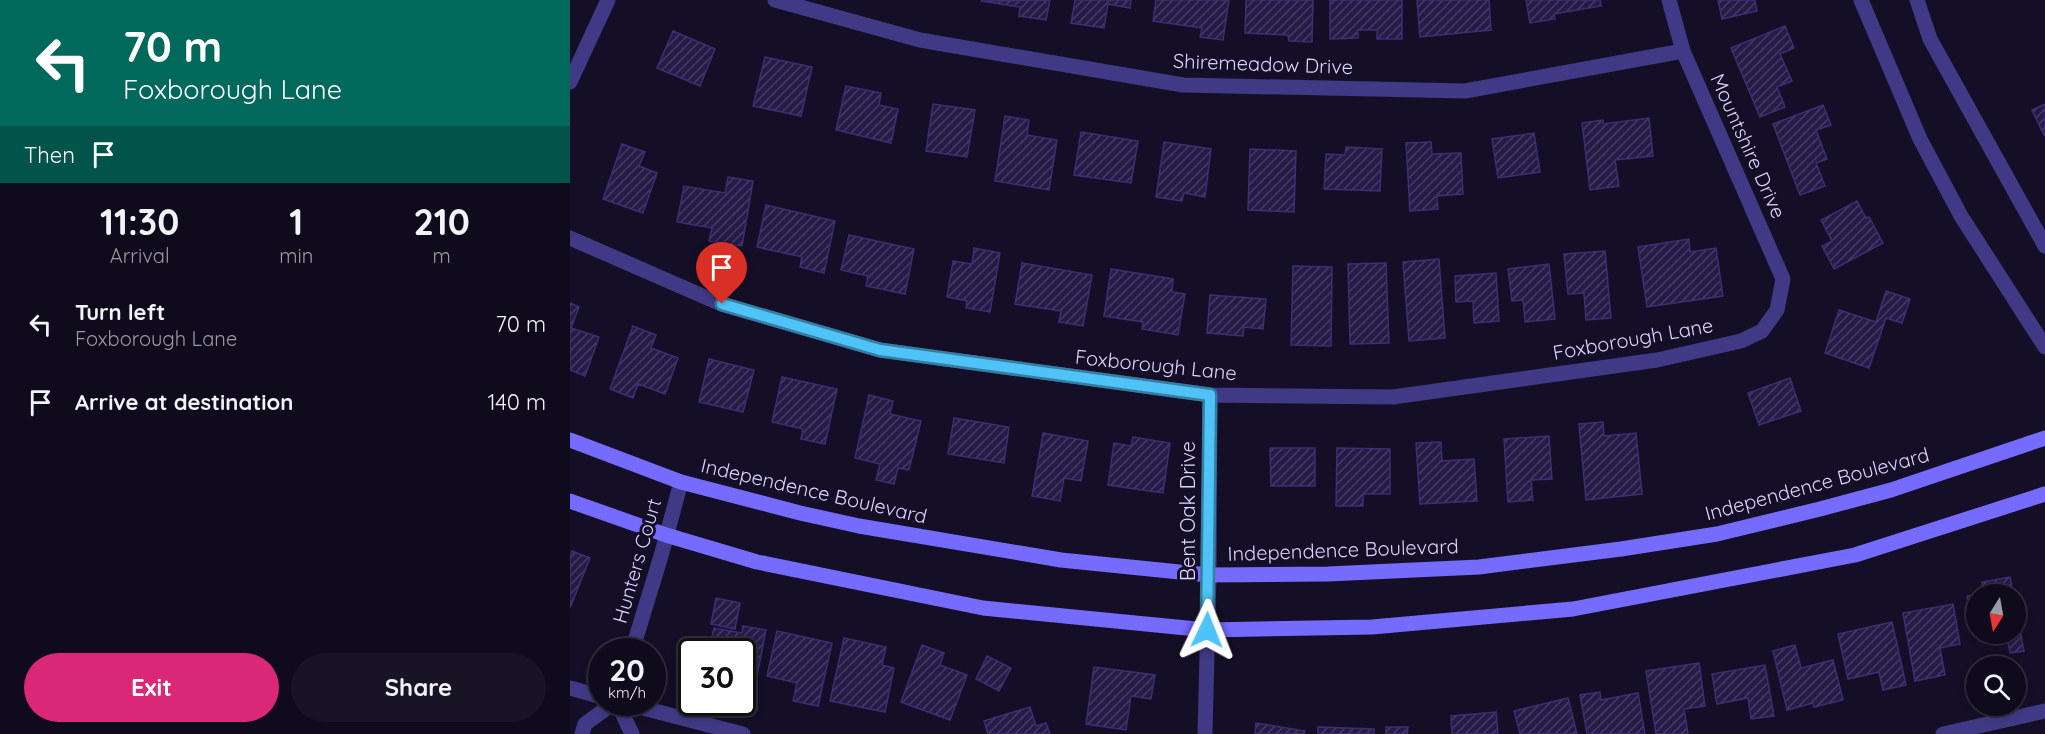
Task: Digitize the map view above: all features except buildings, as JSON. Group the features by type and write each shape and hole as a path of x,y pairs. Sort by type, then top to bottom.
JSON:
{"main road":[{"name":"Independence Boulevard","path":"570,440 681,482 859,526 1061,560 1209,575 1328,574 1479,567 1717,534 1891,490 2045,438"},
{"path":"570,501 666,536 756,562 983,608 1207,630 1372,627 1573,609 1855,555 2045,494"}],"street":[{"path":"570,82 608,0"},
{"name":"Shiremeadow Drive","path":"775,0 920,40 1183,85 1465,91 1683,51"},
{"name":"Mountshire Drive","path":"1669,0 1683,51 1783,279 1778,309"},
{"path":"1860,0 1920,139 1961,216 2045,347"},
{"path":"1917,0 1930,39 2045,246"},
{"name":"Foxborough Lane","path":"570,238 722,304 880,350 1210,395 1393,397 1657,360 1741,342 1762,331 1778,309"},
{"name":"Bent Oak Drive","path":"1205,734 1210,395"},
{"name":"Hunters Court","path":"636,638 681,482"},
{"path":"570,688 588,693"},
{"path":"1943,734 2045,711"},
{"path":"666,714 743,734"},
{"path":"582,734 585,724 597,716"},
{"path":"624,716 632,734"}],"route":[{"path":"722,304 880,350 1210,395 1207,630"}]}
